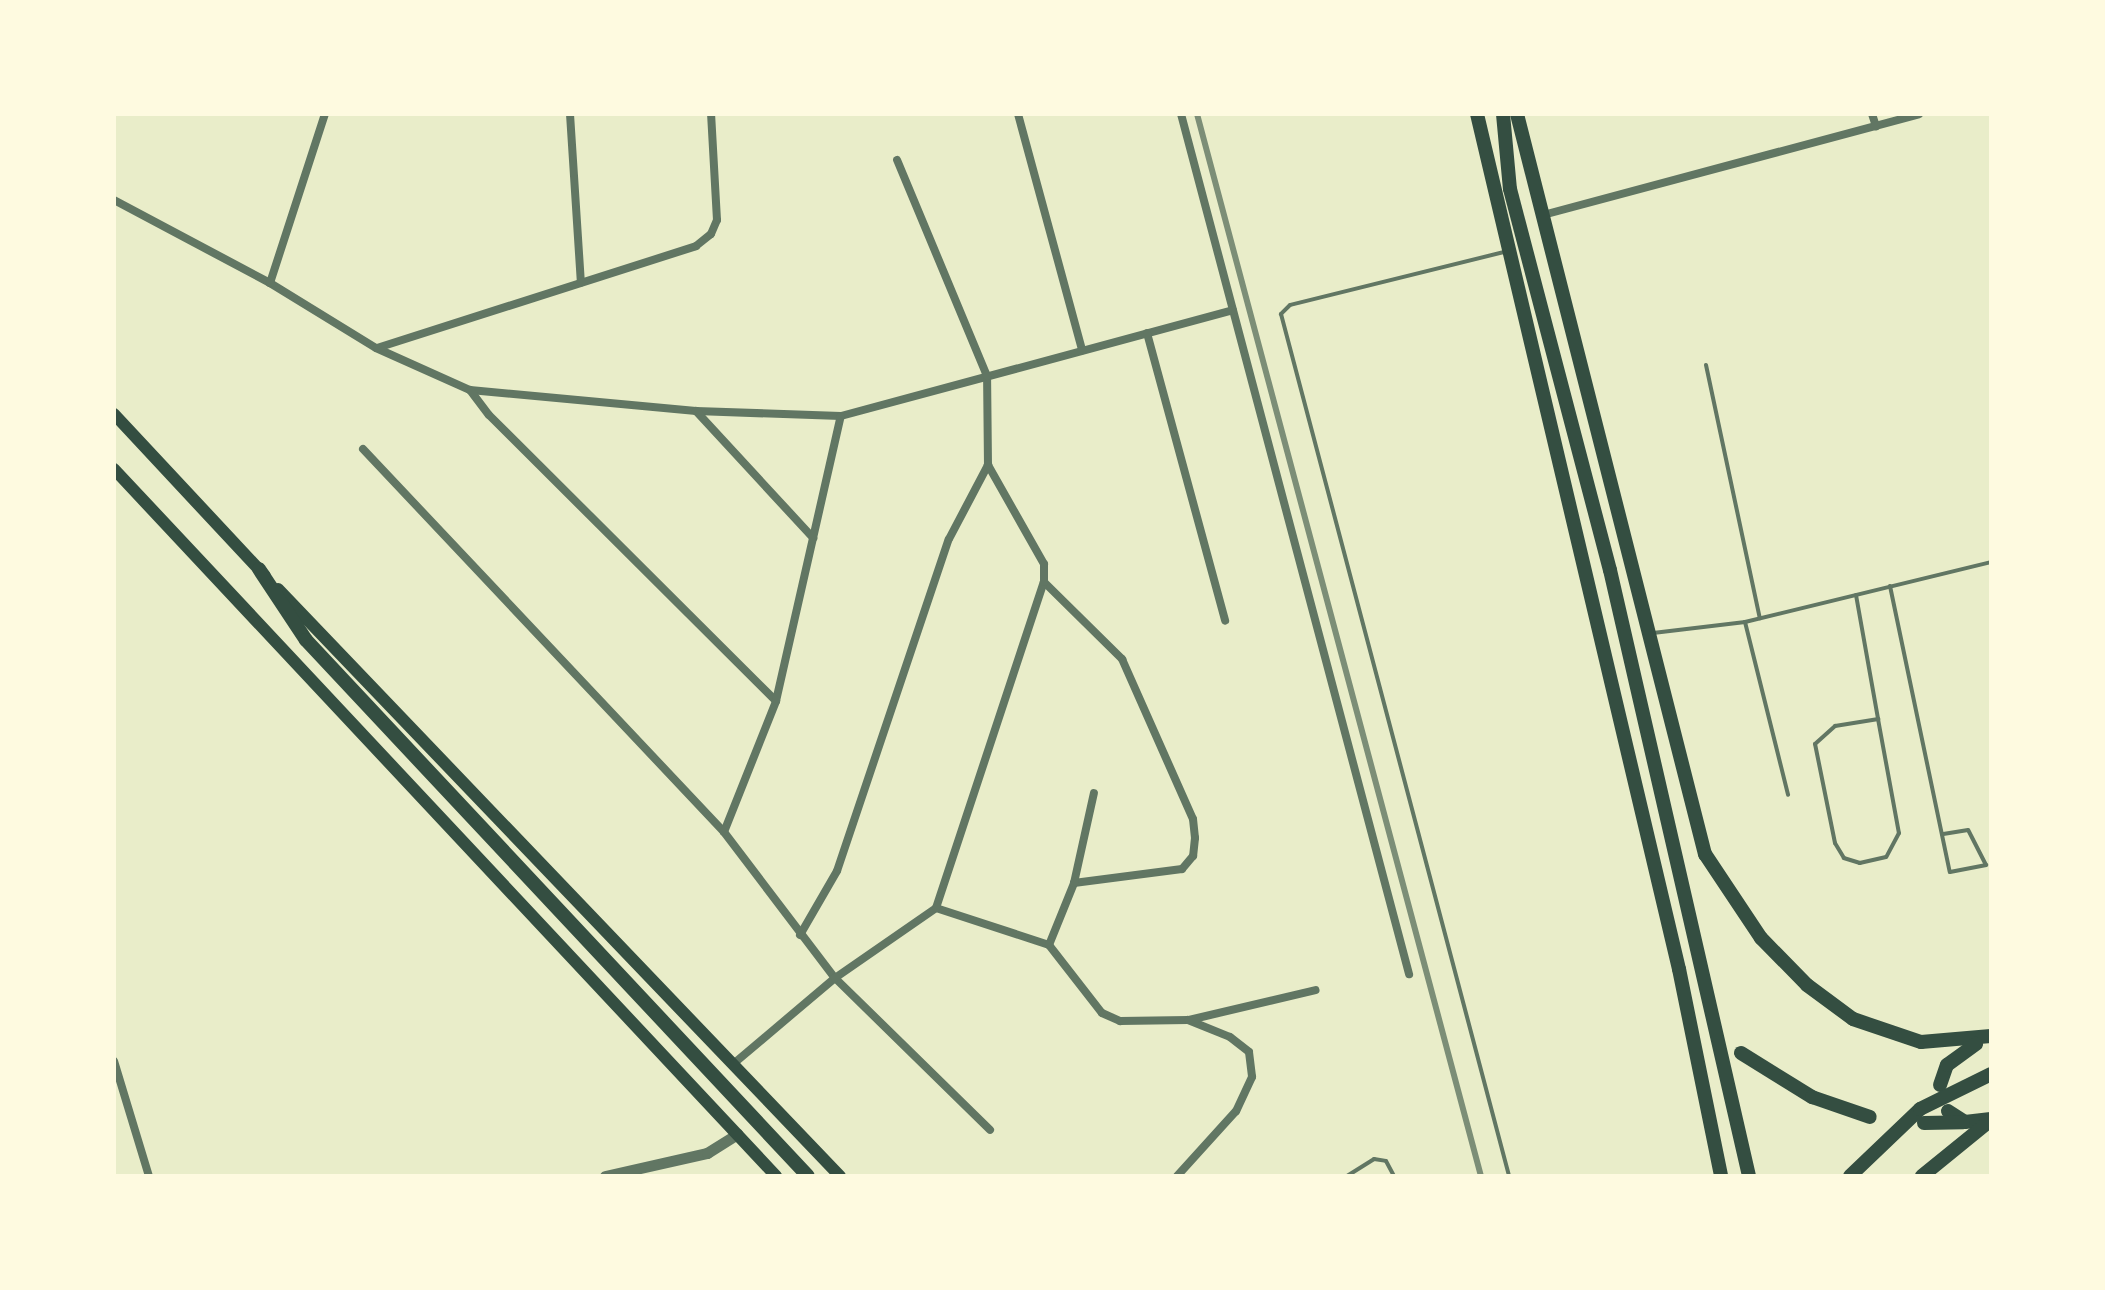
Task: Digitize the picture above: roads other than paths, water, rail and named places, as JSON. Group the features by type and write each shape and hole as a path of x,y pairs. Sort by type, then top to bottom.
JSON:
{"main road":[{"path":"1477,114 1679,969 1721,1176"},
{"path":"1503,114 1510,189 1610,570 1749,1176"},
{"path":"1517,114 1695,825 1722,884 1761,938 1807,985 1853,1019 1921,1042 1991,1036"},
{"path":"114,414 840,1176"},
{"path":"114,469 776,1176"},
{"path":"259,569 306,640 808,1176"},
{"path":"1623,730 1640,715 1655,713 1668,720"},
{"path":"1679,969 1699,1010"},
{"path":"1940,1085 1954,1057 1991,1036"},
{"path":"1741,1053 1812,1097 1870,1117"},
{"path":"1850,1176 1920,1109 1991,1074"},
{"path":"1948,1111 1965,1122"},
{"path":"1924,1123 1991,1119"},
{"path":"1922,1176 1991,1119"}],"street":[{"path":"270,283 325,114"},
{"path":"570,114 581,283"},
{"path":"376,348 696,246 711,234 717,220 711,114"},
{"path":"1018,114 1082,350"},
{"path":"1181,114 1409,974"},
{"path":"1872,114 1876,126"},
{"path":"1543,215 1919,114"},
{"path":"800,935 837,871 949,539 988,465 987,376 897,160"},
{"path":"114,200 270,283 376,348 470,390 696,411 841,416 1233,310"},
{"path":"1147,333 1225,621"},
{"path":"470,390 489,415 776,701"},
{"path":"696,411 813,538"},
{"path":"724,832 776,701 841,416"},
{"path":"363,449 724,832 835,978 990,1130"},
{"path":"732,1065 835,978 936,908 1044,582 1044,564 988,465"},
{"path":"1044,582 1122,659 1193,819 1195,838 1193,856 1182,869 1074,883"},
{"path":"1049,945 1074,883 1094,793"},
{"path":"936,908 1049,945 1102,1013 1120,1021 1188,1020 1316,990"},
{"path":"1177,1176 1236,1111 1252,1077 1249,1052 1230,1037 1188,1020"},
{"path":"114,1061 149,1176"},
{"path":"605,1176 707,1153 737,1134"}],"lane":[{"path":"1509,250 1290,305 1281,314 1509,1176"},
{"path":"1706,365 1760,618"},
{"path":"1647,633 1745,622 1991,562"},
{"path":"1890,586 1950,872 1986,865 1968,830 1943,834"},
{"path":"1856,595 1899,833 1886,857 1860,863 1844,858 1835,843 1815,744 1835,726 1878,719"},
{"path":"1745,622 1788,795"},
{"path":"1347,1176 1367,1161 1380,1159 1390,1165 1394,1176"}],"railway":[{"path":"1197,114 1481,1176"}]}
